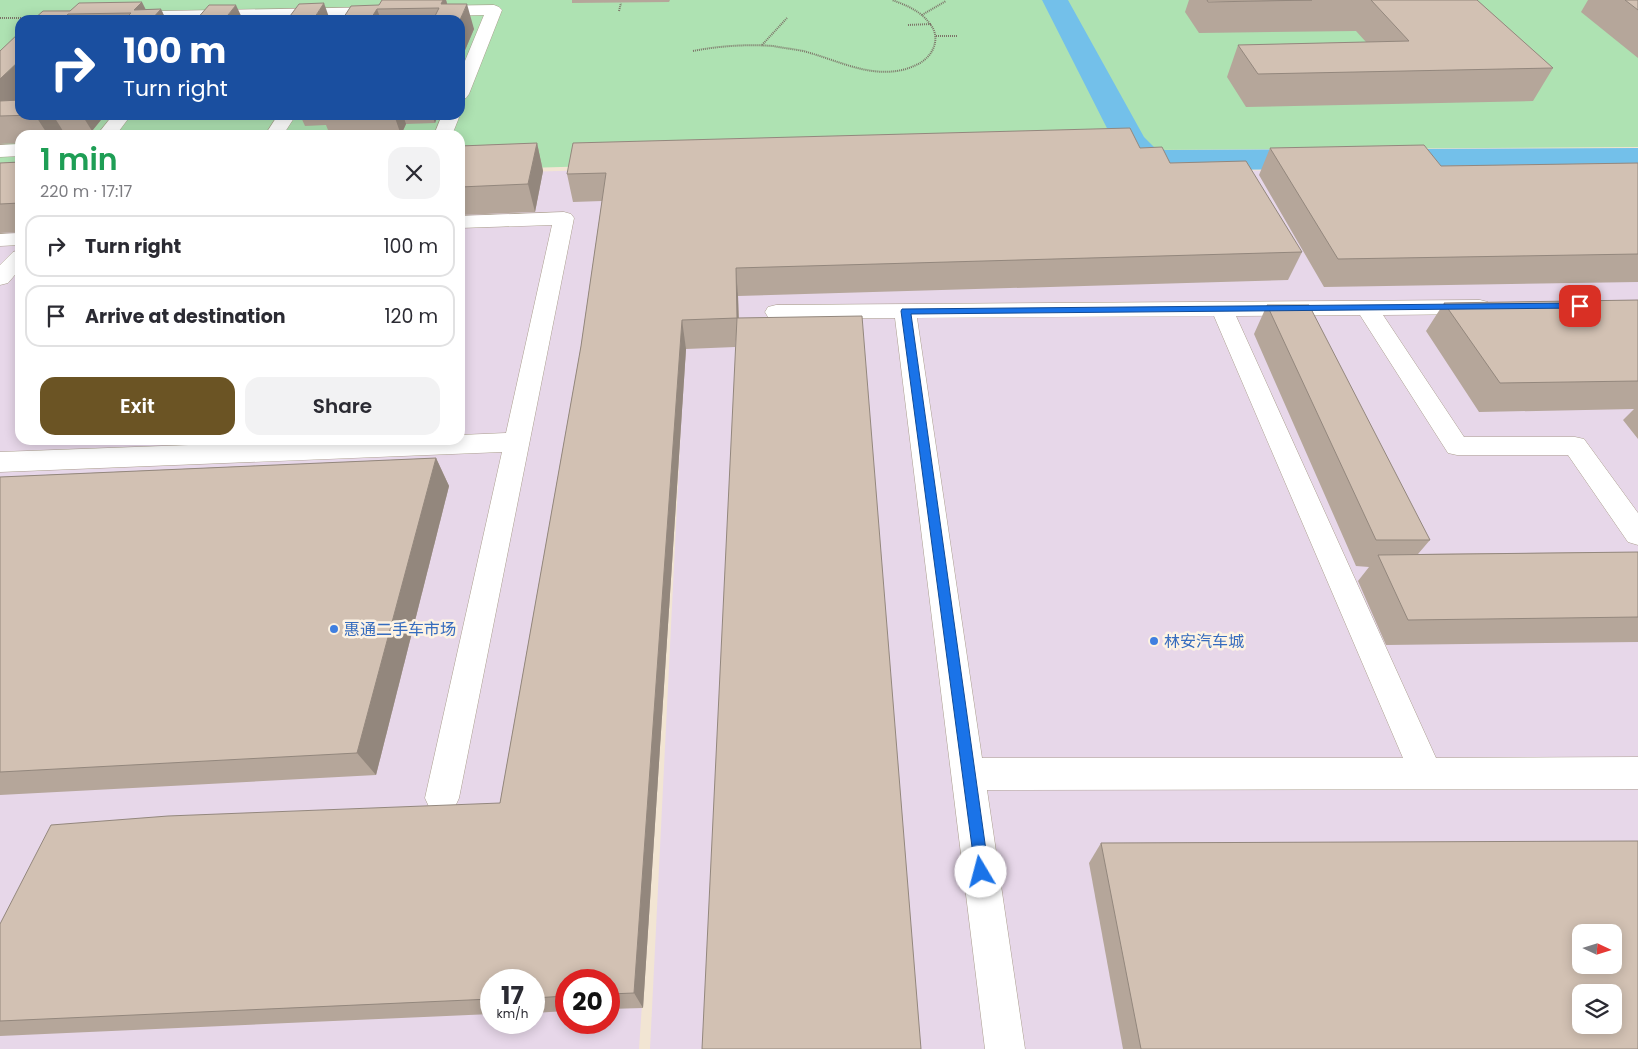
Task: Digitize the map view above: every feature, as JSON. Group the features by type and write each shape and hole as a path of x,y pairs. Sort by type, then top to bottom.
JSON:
{"lane":[{"path":"418,12 494,10 465,82"},
{"path":"362,15 399,12"},
{"path":"110,130 118,120"},
{"path":"0,151 15,150"},
{"path":"442,798 564,218 465,222"},
{"path":"0,240 15,239"},
{"path":"0,278 15,262"},
{"path":"776,312 1502,307"},
{"path":"1367,308 1457,446 1575,446 1638,534"},
{"path":"1222,309 1426,773"},
{"path":"906,311 1005,1049"},
{"path":"465,444 517,442"},
{"path":"0,462 439,445"},
{"path":"968,774 1638,773"}],"path":[{"path":"693,51 729,45 762,46 803,52 852,68 871,72 903,71 920,64 931,54 936,42 936,36 922,14 892,0"},
{"path":"922,14 946,1"},
{"path":"619,11 621,3"},
{"path":"762,46 787,18"},
{"path":"908,25 930,24"},
{"path":"936,36 958,36"}],"shaded area":[{"name":"林安汽车城","path":"693,167 1190,171 1638,168 1638,1049 650,1049 681,425 639,1049 0,1049 0,189 15,189 15,445 465,445 465,174"}],"green space":[{"path":"0,0 1638,0 1638,147 1150,150 465,170 465,130 15,130 15,183 0,184"}],"building":[{"path":"382,0 443,0 441,4 467,4 462,15 436,15 439,8 377,9 373,15 345,15 351,6 379,5"},
{"path":"1207,0 1312,0 1208,2"},
{"path":"1371,0 1477,0 1553,68 1258,74 1238,45 1409,41"},
{"path":"1625,0 1638,0 1638,10"},
{"path":"142,2 134,10 161,9 156,15 129,15 131,13 39,15 43,11 70,11 79,3"},
{"path":"324,3 316,15 291,15 299,4"},
{"path":"209,5 236,5 228,15 200,15"},
{"path":"15,37 15,65 0,79 0,51"},
{"path":"15,100 15,116 0,116 0,101"},
{"path":"1130,128 1140,148 1162,147 1170,163 1246,161 1302,252 736,268 737,318 682,320 634,993 620,994 620,969 555,969 555,997 545,997 545,969 480,969 480,999 0,1021 0,924 51,825 168,816 500,803 581,346 606,173 567,174 573,143"},
{"path":"537,143 528,184 465,187 465,146"},
{"path":"1424,145 1441,166 1638,163 1638,254 1338,259 1270,148"},
{"path":"15,162 15,203 0,204 0,163"},
{"path":"1638,300 1638,381 1500,383 1444,303"},
{"path":"1267,305 1309,305 1430,540 1376,540"},
{"path":"862,316 921,1049 702,1049 737,318"},
{"path":"436,458 357,753 0,772 0,477"},
{"path":"1638,552 1638,617 1408,620 1378,555"},
{"path":"1638,841 1638,1049 1141,1049 1101,843"}],"waterway":[{"path":"1055,0 1130,142 1142,154 1164,160 1638,158"}],"place":[{"name":"惠通二手车市场","path":"334,629"},
{"name":"林安汽车城","path":"1154,641"}],"route":[{"path":"981,872 906,311 1580,306"}]}
